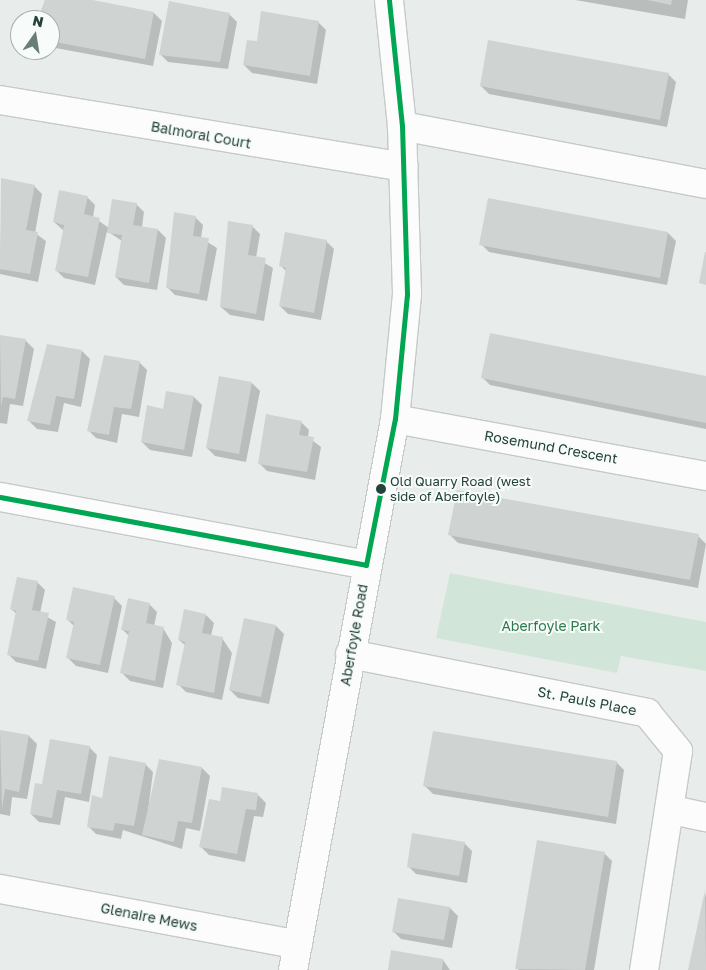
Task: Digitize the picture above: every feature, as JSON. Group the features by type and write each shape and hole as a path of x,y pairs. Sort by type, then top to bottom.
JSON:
{"street":[{"name":"Aberfoyle Road","path":"296,957 366,565 395,419 407,294 402,126 389,0"},
{"name":"Balmoral Court","path":"0,100 403,167"},
{"path":"402,126 706,184"},
{"name":"Rosemund Crescent","path":"395,419 706,476"},
{"path":"0,497 366,565"},
{"name":"St. Pauls Place","path":"350,654 647,713 678,751 672,810 644,970"},
{"path":"672,810 706,817"},
{"name":"Glenaire Mews","path":"0,888 296,957"}],"green space":[{"name":"Aberfoyle Park","path":"450,573 706,622 706,671 621,656 617,673 436,638"}],"building":[{"path":"45,0 93,0 154,12 145,59 60,43 60,10 41,10"},
{"path":"647,0 672,0 671,5"},
{"path":"169,1 230,13 220,62 159,55"},
{"path":"261,11 319,21 310,76 243,65 247,40 257,41"},
{"path":"488,40 669,73 660,120 480,86"},
{"path":"1,178 35,185 26,230 38,232 30,274 0,269"},
{"path":"59,190 88,196 84,214 100,218 88,277 55,271 64,225 53,222"},
{"path":"488,198 668,232 660,278 479,245"},
{"path":"112,199 137,203 133,225 158,229 149,283 115,277 122,235 107,233"},
{"path":"174,212 196,216 193,236 209,238 199,294 166,288"},
{"path":"228,221 253,225 248,255 266,258 256,314 220,307"},
{"path":"285,232 327,240 314,313 279,306 286,268 279,266"},
{"path":"706,252 706,285 699,283"},
{"path":"490,333 706,376 706,423 481,378"},
{"path":"0,335 26,339 15,399 3,397 1,406"},
{"path":"47,344 82,350 74,399 56,396 50,425 27,421"},
{"path":"104,355 140,361 131,409 114,407 109,435 87,431"},
{"path":"219,376 252,382 239,454 206,448"},
{"path":"166,391 194,396 184,450 141,442 147,405 163,409"},
{"path":"266,414 302,421 299,435 314,437 307,472 258,464"},
{"path":"457,490 699,534 690,580 448,535"},
{"path":"17,577 38,581 32,610 49,613 38,661 7,655 16,611 10,609"},
{"path":"73,587 115,596 100,665 66,658 74,622 66,620"},
{"path":"128,598 150,603 146,623 164,627 155,681 120,673 129,631 121,630"},
{"path":"184,609 206,614 202,633 223,637 214,693 176,685 185,642 178,640"},
{"path":"244,618 276,625 261,697 229,690"},
{"path":"0,730 29,735 19,792 5,789 2,809"},
{"path":"433,731 617,761 608,817 423,786"},
{"path":"50,739 90,746 81,794 57,790 52,818 30,814 35,783 42,784"},
{"path":"109,756 146,763 134,826 115,823 113,831 87,827 92,795 102,798"},
{"path":"159,759 202,767 192,823 178,821 174,842 142,835"},
{"path":"222,787 258,793 256,810 246,809 237,854 199,847 209,799 220,801"},
{"path":"412,833 465,842 459,876 407,867"},
{"path":"537,840 605,852 585,970 515,969"},
{"path":"705,890 706,970 688,970"},
{"path":"398,898 450,907 444,940 392,932"},
{"path":"391,950 443,959 442,970 388,970"}],"transit line":[{"path":"0,497 366,565 395,419 407,294 402,126 389,0"}],"place":[{"name":"Old Quarry Road (west side of Aberfoyle)","path":"381,489"}]}
